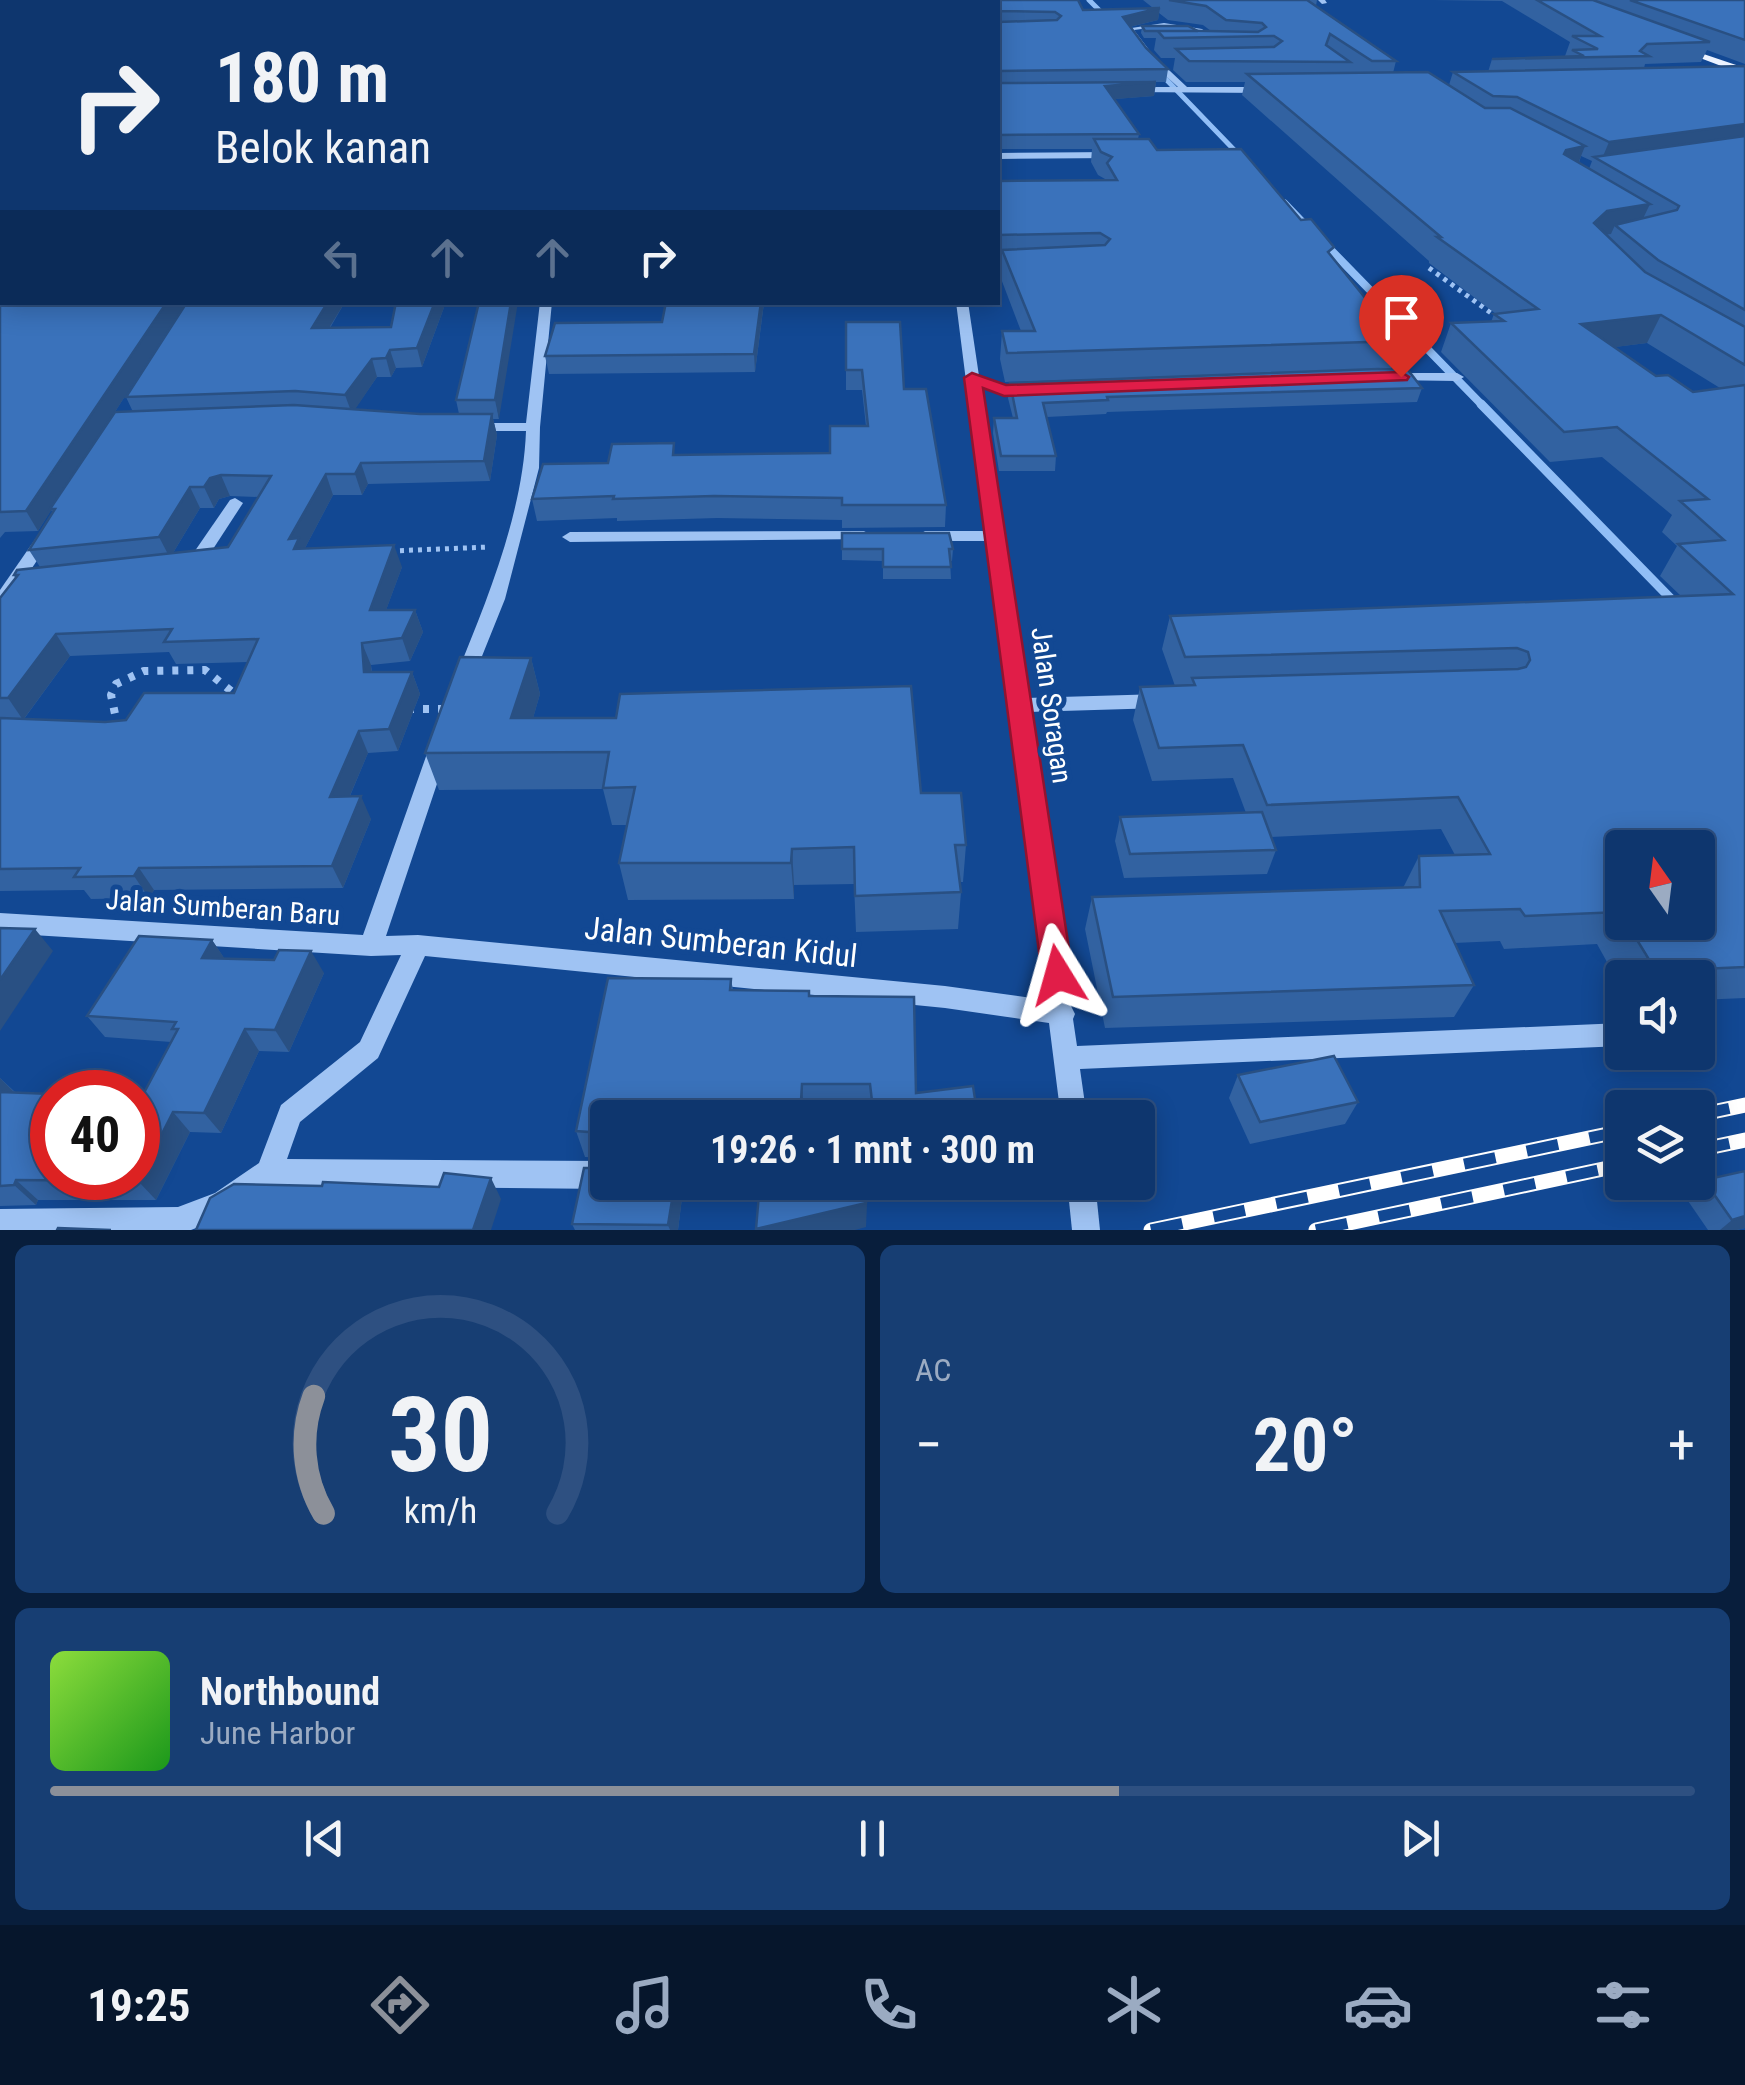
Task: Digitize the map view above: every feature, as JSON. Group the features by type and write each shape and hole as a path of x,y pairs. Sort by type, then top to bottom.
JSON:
{"main road":[{"path":"1658,39 1728,75 1745,77"}],"street":[{"path":"1310,3 1324,3 1321,0"},
{"path":"1181,89 1129,29 1194,28 1206,32 1218,44"},
{"path":"1139,44 1159,44"},
{"path":"1198,44 1236,45"},
{"path":"1158,64 1177,64"},
{"path":"1697,68 1728,75"},
{"path":"1112,90 1274,90"},
{"path":"1000,156 1129,155"},
{"path":"459,691 496,599 532,468 532,427 546,305"},
{"name":"Jalan Soragan","path":"962,305 1072,1100"},
{"path":"1373,376 1457,378"},
{"path":"972,378 1004,390 1041,389"},
{"path":"461,427 532,427"},
{"path":"178,567 196,565 235,503"},
{"path":"0,603 24,583 54,524"},
{"path":"570,537 876,536"},
{"path":"914,536 995,536"},
{"path":"1019,705 1186,700"},
{"name":"Jalan Sumberan Baru","path":"0,924 371,946 452,709"},
{"path":"269,1172 290,1114 369,1050 418,945"},
{"name":"Jalan Sumberan Kidul","path":"371,946 418,945 945,997 1063,1014"},
{"path":"1068,1058 1605,1036"},
{"path":"0,1223 178,1221 224,1203 269,1172 590,1176"},
{"path":"1083,1200 1086,1230"}],"path":[{"path":"1429,268 1502,320"},
{"path":"1487,310 1506,308"},
{"path":"381,552 511,546"},
{"path":"119,734 111,695 116,684 144,671 205,670 242,700"},
{"path":"392,710 452,709"}],"building":[{"path":"1000,0 1078,0 1083,10 1160,8 1123,17 1168,69 1000,71 1000,22 1057,20 1061,16 1055,12 1000,11"},
{"path":"1169,0 1307,0 1396,61 1372,61 1330,34 1326,45 1350,62 1189,61 1176,49 1274,47 1282,41 1274,36 1164,38 1157,30 1258,32 1266,27 1262,23 1226,20 1206,6"},
{"path":"1537,0 1593,0 1710,42 1647,44 1640,51 1649,56 1492,59 1584,56 1572,50 1598,49 1572,36 1600,36"},
{"path":"1630,0 1745,0 1745,40"},
{"path":"1142,26 1188,26 1198,31 1145,31"},
{"path":"1745,66 1745,124 1609,142 1517,97 1493,96 1453,72"},
{"path":"1428,72 1485,108 1510,108 1585,146 1566,150 1564,154 1650,204 1607,211 1594,223 1645,272 1745,327 1745,365 1661,315 1581,324 1656,376 1668,375 1693,392 1745,385 1745,967 1715,968 1715,960 1649,960 1637,940 1715,940 1715,830 1605,830 1605,913 1525,916 1520,909 1440,911 1474,985 1113,997 1092,897 1420,887 1419,856 1490,854 1458,797 1267,805 1243,745 1159,748 1140,687 1195,685 1192,678 1518,669 1526,667 1530,660 1528,652 1517,648 1185,657 1170,616 1733,594 1678,544 1724,540 1680,501 1708,499 1617,427 1564,432 1451,323 1504,321 1494,314 1538,309 1437,237 1441,237 1247,74"},
{"path":"1156,82 1105,86 1139,134 1000,135 1000,83"},
{"path":"1745,136 1745,310 1658,260 1615,225 1677,210 1679,206 1594,157"},
{"path":"1094,139 1149,139 1157,150 1241,149 1301,220 1311,219 1334,247 1328,252 1400,341 1007,353 1002,331 1035,331 1002,250 1105,245 1110,239 1100,233 1000,235 1000,181 1117,180 1107,163 1112,157 1101,152"},
{"path":"0,305 165,305 26,511 0,512"},
{"path":"185,305 326,305 312,328 391,327 395,305 434,305 417,348 390,350 386,358 372,359 345,395 295,391 126,397"},
{"path":"478,305 511,305 495,400 456,400"},
{"path":"665,305 761,305 754,354 545,356 555,323 662,322"},
{"path":"846,322 900,322 904,389 926,389 946,505 842,505 842,498 714,496 532,499 543,464 608,463 612,444 674,443 673,455 830,453 830,426 868,426 862,370 846,370"},
{"path":"1408,370 1422,388 1107,397 1108,400 1043,403 1056,456 1001,456 994,418 1017,418 1010,383"},
{"path":"294,405 420,414 492,414 484,461 361,463 355,474 326,474 289,539 299,538 294,549 394,545 370,610 415,610 402,638 362,643 364,672 412,672 389,729 359,731 330,797 361,796 332,866 139,868 134,876 74,877 80,868 0,869 0,718 126,720 144,693 234,693 258,639 164,642 172,629 56,634 8,698 0,698 0,598 18,575 14,575 17,570 228,547 271,476 221,475 210,478 204,487 190,487 159,537 29,550 55,509 50,509 115,412"},
{"path":"842,533 949,533 953,549 949,549 951,567 883,567 883,549 842,549"},
{"path":"460,657 531,658 511,718 616,718 620,694 911,686 921,793 961,793 966,845 955,845 961,892 855,896 854,847 792,849 791,863 619,863 635,787 603,788 609,752 425,753"},
{"path":"1262,812 1276,850 1130,854 1120,817"},
{"path":"0,928 35,929 0,980"},
{"path":"139,936 212,940 202,958 274,960 279,950 311,951 275,1030 245,1029 204,1113 173,1112 160,1138 160,1070 156,1070 178,1029 172,1029 176,1022 87,1016"},
{"path":"608,978 731,979 730,990 914,997 916,1093 973,1086 975,1100 872,1100 870,1084 802,1084 801,1100 590,1100 590,1132 576,1131"},
{"path":"1334,1056 1358,1102 1260,1122 1238,1075"},
{"path":"0,1092 30,1093 30,1180 16,1180 14,1185 0,1186"},
{"path":"584,1168 590,1168 590,1200 672,1200 668,1225 572,1224"},
{"path":"1745,1171 1745,1216 1732,1220 1715,1196 1715,1178"},
{"path":"444,1173 491,1178 473,1230 196,1230 210,1198 234,1184 322,1186 323,1182 439,1187"},
{"path":"758,1200 866,1200 866,1203 756,1229"}],"waterway":[{"path":"1089,0 1106,17"},
{"path":"1159,72 1241,157"},
{"path":"1285,202 1311,229"},
{"path":"1326,245 1483,406"},
{"path":"1481,404 1677,605"}],"railway":[{"path":"1715,1111 1745,1105"},
{"path":"1151,1230 1605,1135"},
{"path":"1715,1146 1745,1140"},
{"path":"1316,1230 1605,1169"}],"route":[{"path":"1058,975 972,378 1004,390 1401,377"}]}
